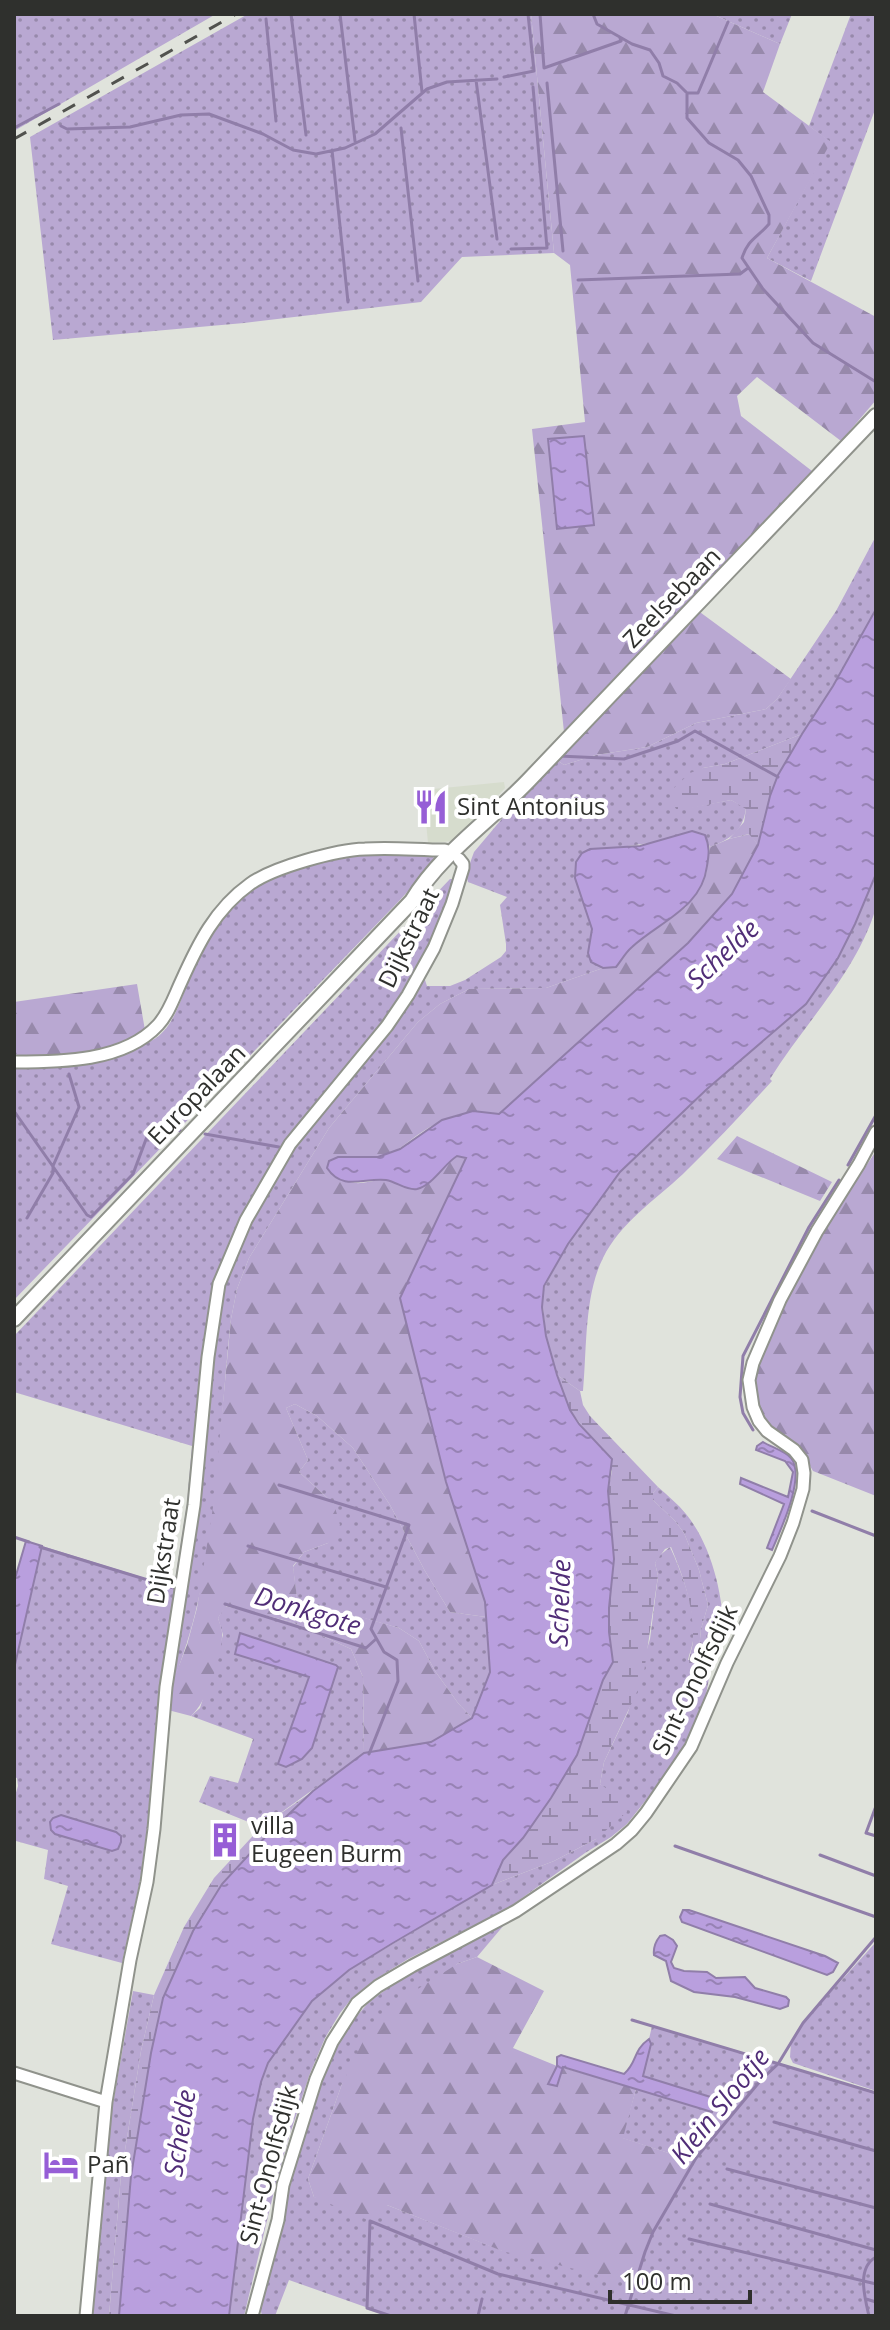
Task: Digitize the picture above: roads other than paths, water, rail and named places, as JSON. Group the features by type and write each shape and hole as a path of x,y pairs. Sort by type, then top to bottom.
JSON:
{"main road":[{"name":"Zeelsebaan","path":"412,901 422,895 456,856 482,835 499,810 876,416"},
{"name":"Europalaan","path":"14,1319 412,901"}],"street":[{"path":"14,1062 49,1062 102,1054 146,1036 169,1009 207,928 227,902 252,882 286,865 361,849 445,850 456,856"},
{"name":"Dijkstraat","path":"86,2316 106,2102 130,1960 147,1882 166,1687 194,1505 208,1357 219,1284 246,1220 290,1144 387,1026 408,995 434,948 452,904 463,868 456,856"},
{"name":"Sint-Onolfsdijk","path":"252,2316 278,2220 283,2185 316,2079 332,2042 357,2003 412,1966 516,1911 616,1844 646,1813 691,1747 727,1663 780,1556 803,1489 802,1460 794,1450 767,1431 753,1407 749,1380 753,1363 780,1300 876,1132"},
{"path":"14,2073 106,2102"}],"water":[{"path":"584,436 594,525 557,529 548,439"},
{"name":"Schelde","path":"876,609 876,874 855,924 838,958 806,1004 707,1089 620,1172 568,1244 544,1286 542,1307 546,1336 570,1410 612,1459 608,1491 614,1559 609,1608 613,1662 603,1680 577,1755 523,1838 503,1860 492,1885 349,1970 312,2001 268,2063 253,2119 229,2316 119,2316 131,2176 151,2053 163,1998 193,1931 222,1884 313,1791 364,1753 431,1742 472,1718 490,1672 485,1602 446,1482 400,1298 466,1158 457,1156 417,1189 386,1180 340,1180 327,1168 329,1161 338,1157 378,1157 400,1149 442,1120 473,1111 499,1114 688,943 732,894 758,845 778,775"},
{"path":"692,831 705,835 708,847 708,862 697,893 678,913 632,947 616,967 603,968 591,962 588,953 592,929 575,878 576,862 582,853 590,849 640,846"},
{"path":"763,1442 791,1458 795,1467 794,1490 772,1550 767,1548 784,1504 740,1484 741,1478 788,1497 793,1472 785,1461 756,1450"},
{"path":"26,1541 42,1546 14,1669 14,1582"},
{"path":"240,1633 338,1667 312,1748 302,1759 286,1767 278,1764 309,1677 235,1654"},
{"path":"61,1815 116,1832 121,1836 118,1849 112,1851 55,1834 50,1822"},
{"path":"683,1910 825,1956 838,1963 827,1975 682,1922 680,1917"},
{"path":"665,1935 677,1946 671,1962 674,1968 707,1972 716,1978 745,1977 755,1988 786,1997 788,2006 780,2009 735,1997 694,1992 671,1981 666,1961 654,1955 657,1940"},
{"path":"649,2039 651,2044 643,2076 717,2099 712,2112 563,2067 557,2086 548,2084 557,2066 557,2057 561,2055 624,2074"}],"waterway":[{"path":"291,14 306,135"},
{"path":"340,14 355,141"},
{"path":"414,14 422,92"},
{"path":"504,77 534,71 528,14"},
{"path":"540,14 544,68 621,41 620,38"},
{"path":"593,14 597,24 632,44 650,50 663,76 687,93 687,118 709,143 738,160 751,176 769,215 769,224 750,243 742,258 763,289 813,343 876,382"},
{"path":"266,19 276,121"},
{"path":"688,93 698,93 728,22"},
{"path":"61,126 67,129 130,127 181,115 209,114 263,134 293,150 316,154 345,148 375,134 427,89 447,82 497,79"},
{"path":"476,80 497,239"},
{"path":"547,83 563,251"},
{"path":"511,249 547,248 533,87"},
{"path":"14,128 59,104"},
{"path":"401,128 418,281"},
{"path":"332,150 348,302"},
{"path":"578,280 740,274 748,268"},
{"path":"559,756 624,759 678,741 695,731 778,777"},
{"path":"27,1218 53,1173 53,1166 79,1107 69,1074"},
{"path":"14,1111 91,1217 133,1174 151,1126 181,1131"},
{"path":"848,1165 876,1115"},
{"path":"205,1134 279,1147"},
{"path":"753,1430 743,1413 740,1397 743,1356 809,1227 839,1180"},
{"path":"279,1485 409,1525 371,1629 384,1652 397,1660 398,1681 369,1754"},
{"path":"812,1511 876,1536"},
{"name":"Donkgote","path":"14,1537 29,1542"},
{"path":"248,1546 386,1587"},
{"name":"Donkgote","path":"40,1547 174,1588"},
{"name":"Donkgote","path":"225,1604 366,1648 376,1639"},
{"path":"876,1806 866,1833 876,1836"},
{"path":"675,1846 876,1917"},
{"path":"820,1855 876,1876"},
{"name":"Klein Slootje","path":"625,2316 653,2232 696,2158 778,2064 803,2023 876,1937"},
{"path":"632,2020 876,2093"},
{"path":"774,2122 876,2151"},
{"path":"727,2169 876,2208"},
{"path":"710,2204 876,2250"},
{"path":"391,2316 367,2308 370,2221 498,2274 676,2316"},
{"path":"689,2239 876,2284"},
{"path":"869,2316 864,2276 866,2268 876,2257"},
{"path":"478,2316 482,2299"},
{"path":"866,2299 876,2302"}],"railway":[{"path":"14,139 236,14"}],"place":[{"name":"Sint Antonius","path":"431,807"},
{"name":"villa Eugeen Burm","path":"225,1840"},
{"name":"Pañ","path":"61,2165"}]}
